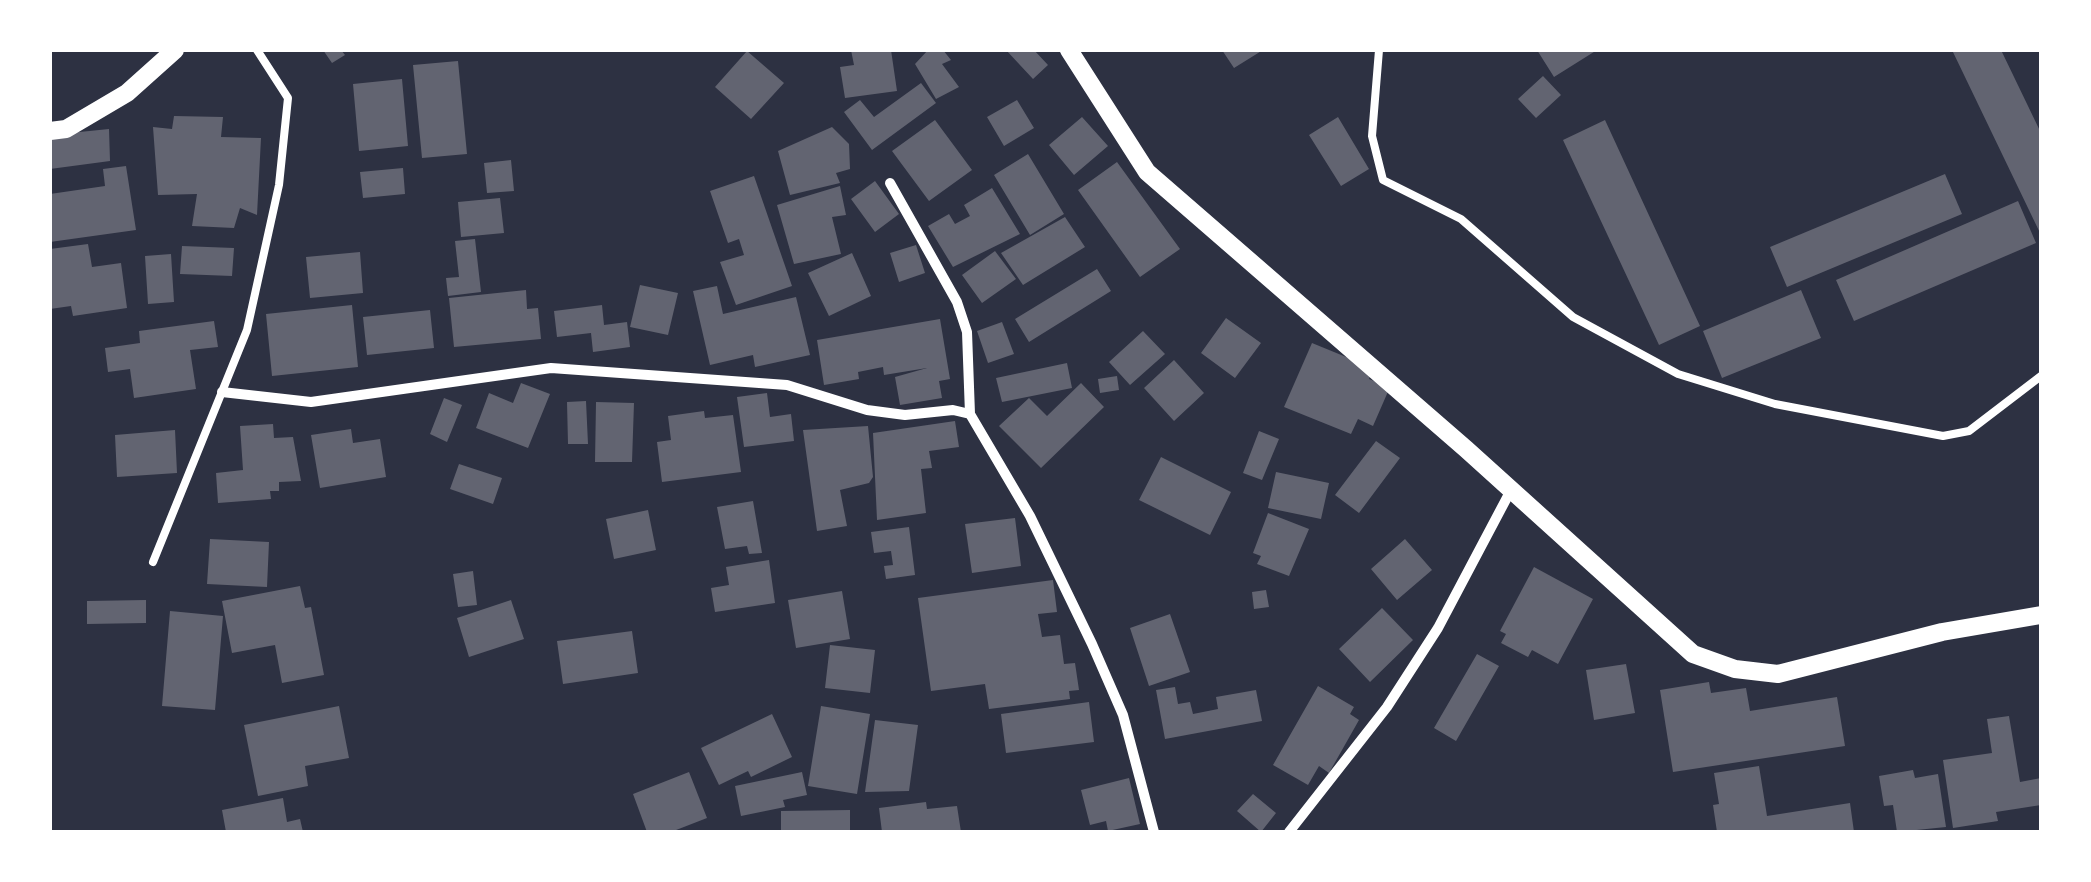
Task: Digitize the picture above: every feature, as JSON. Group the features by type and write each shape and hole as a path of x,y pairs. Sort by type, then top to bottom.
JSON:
{"street":[{"path":"50,130 66,129 127,93 175,50"},
{"path":"1069,50 1147,172 1693,654 1734,670 1778,674 1942,632 2041,615"},
{"path":"890,183 957,302 967,332 970,414 1030,516 1092,644 1123,715 1154,832"},
{"path":"222,392 311,402 551,368 787,385 866,410 905,415 953,410 970,414"},
{"path":"1289,832 1304,819 1398,691 1438,628 1511,490"}],"lane":[{"path":"153,562 247,330 279,184 288,98 257,50"},
{"path":"1379,50 1372,136 1383,180 1461,219 1573,317 1678,374 1775,404 1943,436 1969,431 2041,376"}],"building":[{"path":"323,50 341,50 345,55 332,63"},
{"path":"851,50 891,50 897,91 845,98 840,67 854,65"},
{"path":"928,50 943,50 951,60 942,64 959,87 936,99 915,64"},
{"path":"1006,50 1034,50 1048,65 1033,79"},
{"path":"1222,50 1263,50 1234,68"},
{"path":"1537,50 1597,50 1554,77"},
{"path":"1952,50 2001,50 2041,133 2041,235"},
{"path":"747,51 784,83 751,119 715,87"},
{"path":"458,61 467,154 422,158 413,65"},
{"path":"1543,76 1561,95 1536,118 1518,99"},
{"path":"402,79 408,146 359,151 353,84"},
{"path":"921,83 936,103 872,150 844,112 860,100 874,117"},
{"path":"1017,100 1034,128 1004,146 987,117"},
{"path":"174,116 223,117 221,137 261,138 257,215 240,208 234,228 192,226 197,194 158,195 153,127 172,129"},
{"path":"1082,117 1108,146 1074,175 1049,145"},
{"path":"1338,117 1369,169 1341,186 1309,135"},
{"path":"935,120 972,170 929,201 892,151"},
{"path":"1605,120 1700,326 1659,345 1563,140"},
{"path":"832,127 849,144 850,169 836,173 840,183 790,195 778,151"},
{"path":"109,129 110,161 50,169 50,135"},
{"path":"1028,154 1064,214 1030,235 994,175"},
{"path":"511,160 514,191 487,193 484,163"},
{"path":"1117,162 1180,249 1140,277 1078,190"},
{"path":"126,166 136,230 50,242 50,194 105,186 103,169"},
{"path":"403,168 405,194 363,198 360,172"},
{"path":"1945,174 1962,214 1787,287 1770,247"},
{"path":"754,176 792,286 736,305 720,262 744,255 739,239 728,243 710,191"},
{"path":"875,181 899,214 875,232 851,199"},
{"path":"840,186 846,215 832,217 841,254 794,264 777,205"},
{"path":"992,188 1020,234 953,267 928,226 949,214 955,224 970,216 964,205"},
{"path":"500,198 504,233 461,237 458,202"},
{"path":"2018,201 2036,243 1854,321 1836,280"},
{"path":"1065,217 1085,247 1023,285 1001,253"},
{"path":"475,239 481,292 448,296 446,278 459,277 455,241"},
{"path":"88,244 92,267 121,263 127,308 73,316 71,306 50,309 50,249"},
{"path":"916,245 925,273 899,282 890,253"},
{"path":"182,246 234,248 232,276 180,274"},
{"path":"995,251 1016,279 982,303 962,275"},
{"path":"360,252 363,293 310,298 306,257"},
{"path":"852,253 871,296 829,316 808,273"},
{"path":"171,254 174,302 148,304 145,256"},
{"path":"1097,269 1111,291 1029,342 1015,319"},
{"path":"640,285 678,293 668,335 630,327"},
{"path":"717,286 723,314 796,297 810,355 755,367 753,355 710,365 693,291"},
{"path":"526,290 527,309 538,308 541,339 454,347 449,298"},
{"path":"1801,290 1821,338 1722,378 1703,331"},
{"path":"352,305 358,367 272,376 266,314"},
{"path":"602,305 604,325 627,322 630,347 593,352 591,333 557,337 554,311"},
{"path":"430,310 434,348 367,355 363,317"},
{"path":"1226,318 1261,343 1235,378 1201,353"},
{"path":"940,319 950,379 939,381 942,398 900,405 895,377 927,368 884,375 883,367 858,372 859,379 824,385 817,340"},
{"path":"214,321 218,347 190,350 196,389 134,398 130,369 108,372 105,348 140,343 139,331"},
{"path":"1002,322 1014,354 988,363 977,331"},
{"path":"1143,331 1165,354 1130,385 1109,362"},
{"path":"1312,343 1373,368 1369,379 1390,387 1373,426 1358,419 1351,434 1284,407"},
{"path":"1174,360 1204,393 1174,421 1144,388"},
{"path":"1067,363 1072,388 1002,402 996,378"},
{"path":"1117,376 1119,390 1100,393 1098,379"},
{"path":"521,383 550,394 528,448 476,428 489,393 513,403"},
{"path":"1081,383 1104,407 1041,468 999,426 1029,398 1047,416"},
{"path":"767,393 770,417 791,414 794,441 744,447 737,397"},
{"path":"444,398 462,405 447,442 430,434"},
{"path":"586,401 588,444 568,444 567,402"},
{"path":"596,402 634,403 632,462 595,462"},
{"path":"704,411 705,418 733,415 741,472 662,482 657,442 671,440 668,416"},
{"path":"955,421 959,447 929,451 932,468 921,469 926,513 877,520 873,433"},
{"path":"273,424 274,438 293,437 301,481 279,482 279,491 270,491 271,499 218,503 216,473 243,470 240,426"},
{"path":"868,426 873,477 869,483 840,490 847,526 817,531 803,430"},
{"path":"351,429 353,443 380,439 386,477 320,488 311,435"},
{"path":"175,430 177,473 117,477 115,435"},
{"path":"1259,431 1279,439 1262,480 1243,473"},
{"path":"1376,441 1400,458 1359,513 1335,495"},
{"path":"1161,457 1231,492 1210,535 1139,500"},
{"path":"459,464 502,478 493,504 450,489"},
{"path":"1276,472 1329,483 1321,519 1268,508"},
{"path":"753,501 762,553 749,554 747,546 725,549 717,507"},
{"path":"648,510 656,550 614,559 606,519"},
{"path":"1268,513 1309,529 1289,576 1257,564 1261,556 1253,553"},
{"path":"1015,518 1021,566 972,573 965,524"},
{"path":"909,527 915,575 886,579 884,566 893,565 891,551 874,553 871,532"},
{"path":"210,539 269,542 267,587 207,584"},
{"path":"1405,539 1432,570 1397,600 1371,569"},
{"path":"769,560 775,603 715,612 711,588 729,585 726,567"},
{"path":"1534,567 1593,599 1558,664 1532,650 1528,657 1501,643 1506,634 1500,631"},
{"path":"473,571 477,605 458,607 453,574"},
{"path":"1053,580 1057,612 1038,614 1042,637 1060,635 1064,664 1075,663 1079,690 1069,691 1070,699 989,709 985,684 931,691 918,598"},
{"path":"300,586 305,608 311,607 324,675 282,683 275,645 232,653 222,601"},
{"path":"1266,590 1269,607 1254,609 1252,592"},
{"path":"842,591 850,639 796,648 788,600"},
{"path":"146,600 146,623 87,624 87,601"},
{"path":"511,600 524,639 469,657 457,618"},
{"path":"1382,608 1413,640 1370,682 1339,649"},
{"path":"170,611 223,616 215,710 162,706"},
{"path":"1170,614 1190,672 1149,686 1130,628"},
{"path":"632,631 638,673 563,684 557,641"},
{"path":"830,645 875,650 870,693 825,688"},
{"path":"1477,654 1499,666 1456,741 1434,728"},
{"path":"1626,664 1635,713 1594,720 1586,670"},
{"path":"1709,682 1711,693 1746,688 1750,711 1837,697 1845,746 1673,772 1660,690"},
{"path":"1318,686 1354,707 1350,714 1359,720 1329,773 1319,766 1308,785 1273,765"},
{"path":"1175,687 1178,704 1190,702 1193,714 1218,709 1216,697 1256,690 1262,721 1165,739 1156,690"},
{"path":"1089,702 1094,742 1006,753 1001,714"},
{"path":"339,706 349,758 305,766 308,786 258,796 244,725"},
{"path":"821,706 870,714 857,794 808,786"},
{"path":"772,714 792,757 751,777 748,771 719,785 701,748"},
{"path":"2009,716 2020,782 2041,778 2041,805 1996,812 1998,821 1953,828 1943,760 1992,753 1987,719"},
{"path":"875,720 918,725 909,791 865,792"},
{"path":"1759,766 1767,816 1850,803 1854,832 1717,832 1713,805 1719,804 1714,773"},
{"path":"1913,770 1915,778 1938,774 1946,827 1897,832 1893,805 1884,806 1879,776"},
{"path":"689,772 707,818 671,832 647,832 633,794"},
{"path":"802,772 807,795 783,800 785,807 741,816 735,786"},
{"path":"1129,778 1140,824 1108,831 1106,821 1090,825 1081,790"},
{"path":"1253,794 1276,813 1261,832 1237,811"},
{"path":"283,798 287,822 300,819 303,832 226,832 222,810"},
{"path":"926,802 927,809 957,806 961,832 882,832 879,808"},
{"path":"850,810 850,832 781,832 781,811"}]}
